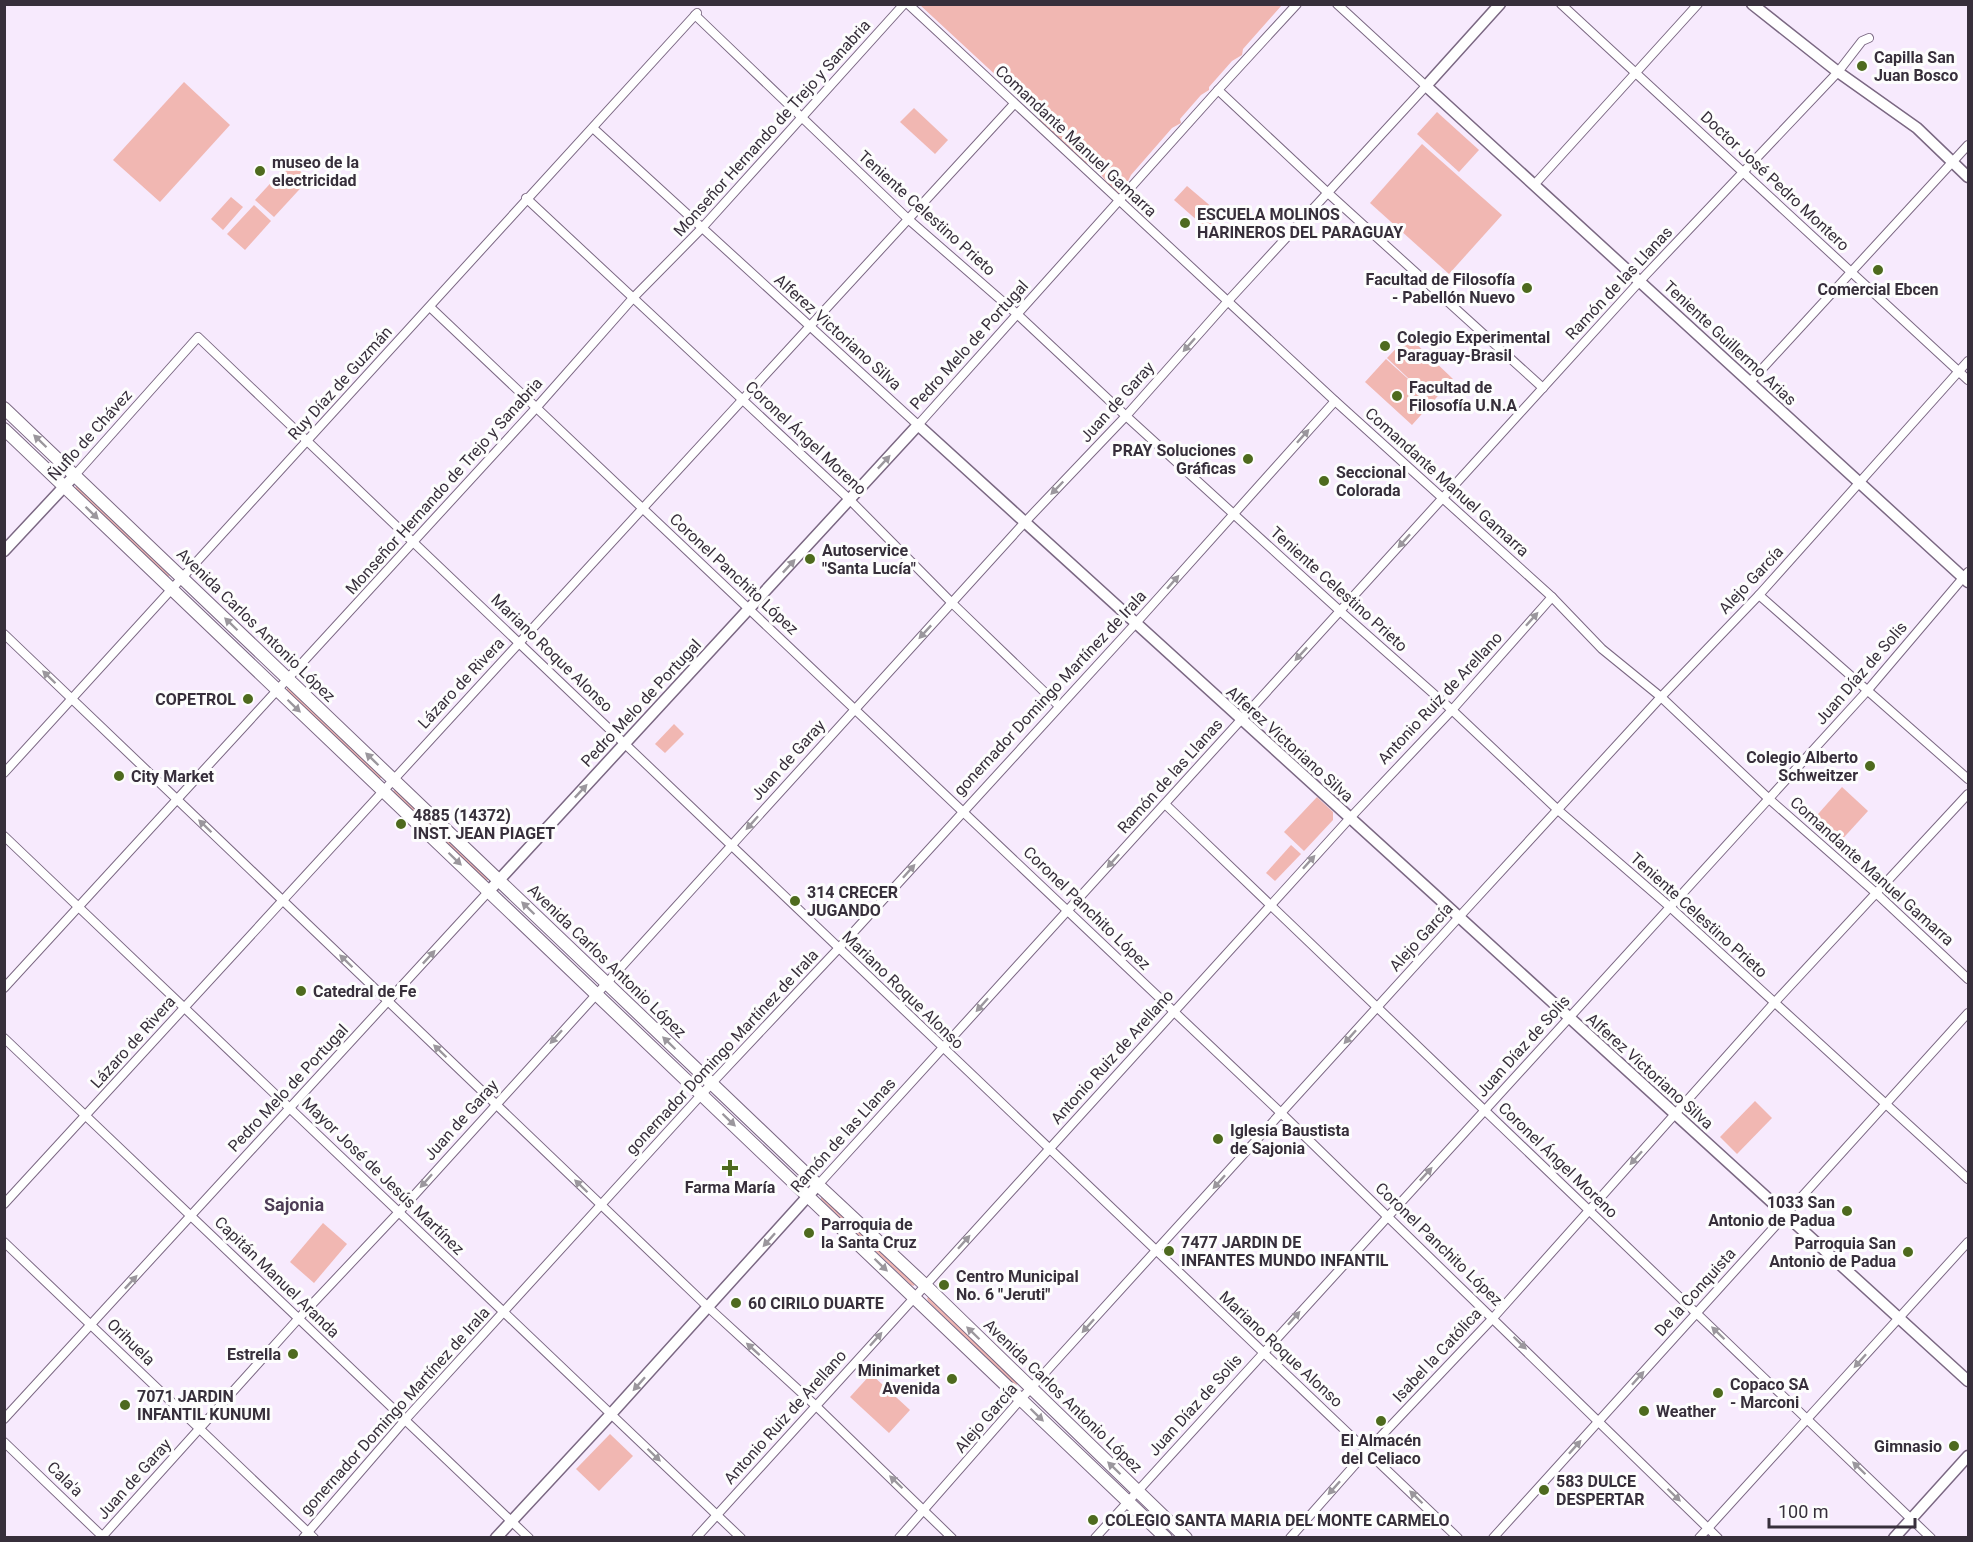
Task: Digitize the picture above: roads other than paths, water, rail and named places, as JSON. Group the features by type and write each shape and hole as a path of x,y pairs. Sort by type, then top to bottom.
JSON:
{"main road":[{"name":"Avenida Carlos Antonio López","path":"4,408 925,1285 1186,1538"},
{"name":"Avenida Carlos Antonio López","path":"4,429 1166,1538"}],"street":[{"name":"Comandante Manuel Gamarra","path":"906,4 1335,401 1552,597 1602,649 1661,697 1768,798 1876,893 1968,979"},
{"name":"Monseñor Hernando de Trejo y Sanabria","path":"4,988 414,542 633,298 702,228 906,4"},
{"name":"Pedro Melo de Portugal","path":"4,1419 918,425 1297,4"},
{"name":"Teniente Guillermo Arias","path":"1337,4 1860,483 1967,577"},
{"name":"Juan de Garay","path":"102,1537 298,1318 399,1212 1025,522 1126,416 1227,301 1500,4"},
{"name":"Doctor José Pedro Montero","path":"1561,4 1968,380"},
{"path":"1534,185 1698,4"},
{"path":"1752,4 1838,72 1917,128 1968,177"},
{"name":"Teniente Celestino Prieto","path":"696,14 908,219 1017,314 1340,611 1452,710 1558,810 1670,907 1968,1179"},
{"name":"Ruy Díaz de Guzmán","path":"4,773 696,14"},
{"name":"Ramón de las Llanas","path":"496,1538 709,1308 808,1196 1640,281 1838,72 1862,41 1869,38"},
{"path":"1218,90 1543,388"},
{"name":"Lázaro de Rivera","path":"4,1204 1014,104"},
{"name":"Alferez Victoriano Silva","path":"593,128 1968,1381"},
{"path":"1750,382 1968,146"},
{"name":"Coronel Ángel Moreno","path":"526,198 849,499 1059,706"},
{"name":"Coronel Panchito López","path":"430,307 1281,1113 1718,1538"},
{"name":"Mariano Roque Alonso","path":"198,337 1458,1538"},
{"name":"Ñuflo de Chávez","path":"4,551 198,337"},
{"name":"Alejo García","path":"899,1538 1021,1399 1661,697 1759,595 1968,361"},
{"name":"gonernador Domingo Martínez de Irala","path":"308,1536 405,1420 1136,623 1335,401"},
{"name":"Juan Díaz de Solis","path":"1095,1538 1387,1215 1868,691 1967,577"},
{"path":"1759,595 1968,779"},
{"name":"Antonio Ruiz de Arellano","path":"696,1538 1270,905 1452,710 1552,597"},
{"path":"4,634 709,1308 925,1509 952,1538"},
{"name":"Isabel la Católica","path":"1290,1538 1367,1450 1493,1318 1676,1115 1774,1002 1968,794"},
{"name":"Coronel Ángel Moreno","path":"1165,804 1931,1538"},
{"name":"Mayor José de Jesús Martínez","path":"4,836 741,1538"},
{"name":"De la Conquista","path":"1493,1538 1968,1013"},
{"name":"Capitán Manuel Aranda","path":"4,1038 529,1538"},
{"name":"Orihuela","path":"4,1242 200,1428 308,1536"},
{"path":"1699,1538 1968,1242"},
{"name":"Cala'a","path":"4,1442 102,1537"},
{"path":"1894,1538 1968,1456"}],"place":[{"name":"Capilla San Juan Bosco","path":"1862,66"},
{"name":"museo de la electricidad","path":"260,171"},
{"name":"ESCUELA MOLINOS HARINEROS DEL PARAGUAY","path":"1185,223"},
{"name":"Comercial Ebcen","path":"1878,270"},
{"name":"Facultad de Filosofía - Pabellón Nuevo","path":"1527,288"},
{"name":"Colegio Experimental Paraguay-Brasil","path":"1385,346"},
{"name":"Facultad de Filosofía U.N.A","path":"1397,396"},
{"name":"PRAY Soluciones Gráficas","path":"1248,459"},
{"name":"Seccional Colorada","path":"1324,481"},
{"name":"Autoservice \"Santa Lucía\"","path":"810,559"},
{"name":"COPETROL","path":"248,699"},
{"name":"Colegio Alberto Schweitzer","path":"1870,766"},
{"name":"City Market","path":"119,776"},
{"name":"4885 (14372) INST. JEAN PIAGET","path":"401,824"},
{"name":"314 CRECER JUGANDO","path":"795,901"},
{"name":"Catedral de Fe","path":"301,991"},
{"name":"Iglesia Baustista de Sajonia","path":"1218,1139"},
{"name":"Farma María","path":"730,1168"},
{"name":"1033 San Antonio de Padua","path":"1847,1211"},
{"name":"Parroquia de la Santa Cruz","path":"809,1233"},
{"name":"7477 JARDIN DE INFANTES MUNDO INFANTIL","path":"1169,1251"},
{"name":"Parroquia San Antonio de Padua","path":"1908,1252"},
{"name":"Centro Municipal No. 6 \"Jeruti\"","path":"944,1285"},
{"name":"60 CIRILO DUARTE","path":"736,1303"},
{"name":"Estrella","path":"293,1354"},
{"name":"Minimarket Avenida","path":"952,1379"},
{"name":"Copaco SA - Marconi","path":"1718,1393"},
{"name":"7071 JARDIN INFANTIL KUNUMI","path":"125,1405"},
{"name":"Weather","path":"1644,1411"},
{"name":"El Almacén del Celiaco","path":"1381,1421"},
{"name":"Gimnasio","path":"1954,1446"},
{"name":"583 DULCE DESPERTAR","path":"1544,1490"},
{"name":"COLEGIO SANTA MARIA DEL MONTE CARMELO","path":"1093,1520"}],"district":[{"name":"Sajonia","path":"294,1204"}]}
